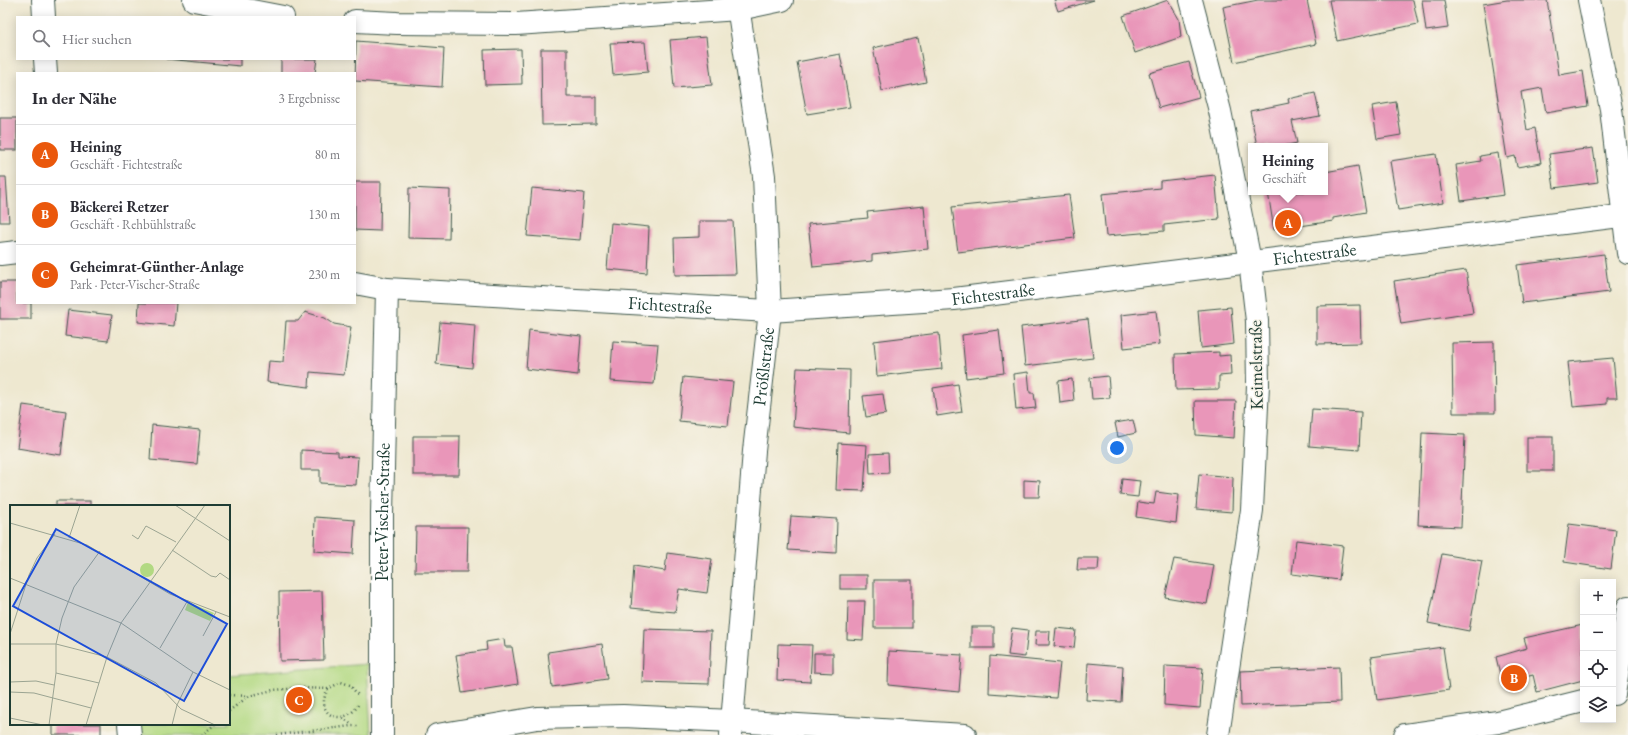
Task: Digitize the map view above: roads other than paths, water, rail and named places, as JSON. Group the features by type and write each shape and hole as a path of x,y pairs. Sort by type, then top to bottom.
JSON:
{"street":[{"path":"43,0 44,16"},
{"path":"194,0 278,16"},
{"path":"356,21 516,24 782,0"},
{"name":"Keimelstraße","path":"1191,0 1220,111 1250,261 1257,321 1258,385 1252,510 1218,735"},
{"path":"1589,0 1611,109 1626,216 1628,253"},
{"name":"Prößlstraße","path":"731,728 754,451 770,312 764,176 738,4"},
{"path":"45,60 46,72"},
{"name":"Fichtestraße","path":"356,283 387,289 770,312 954,299 1250,261 1626,216"},
{"path":"0,254 16,252"},
{"name":"Peter-Vischer-Straße","path":"374,731 382,514 387,289"},
{"path":"1618,693 1628,607"},
{"path":"1405,735 1499,728 1580,702"},
{"path":"437,735 537,718 623,716 731,728 965,735"},
{"path":"129,725 130,735"}],"place":[{"name":"Heining","path":"1288,223"},
{"name":"Bäckerei Retzer","path":"1514,678"},
{"name":"Geheimrat-Günther-Anlage","path":"299,700"}]}
